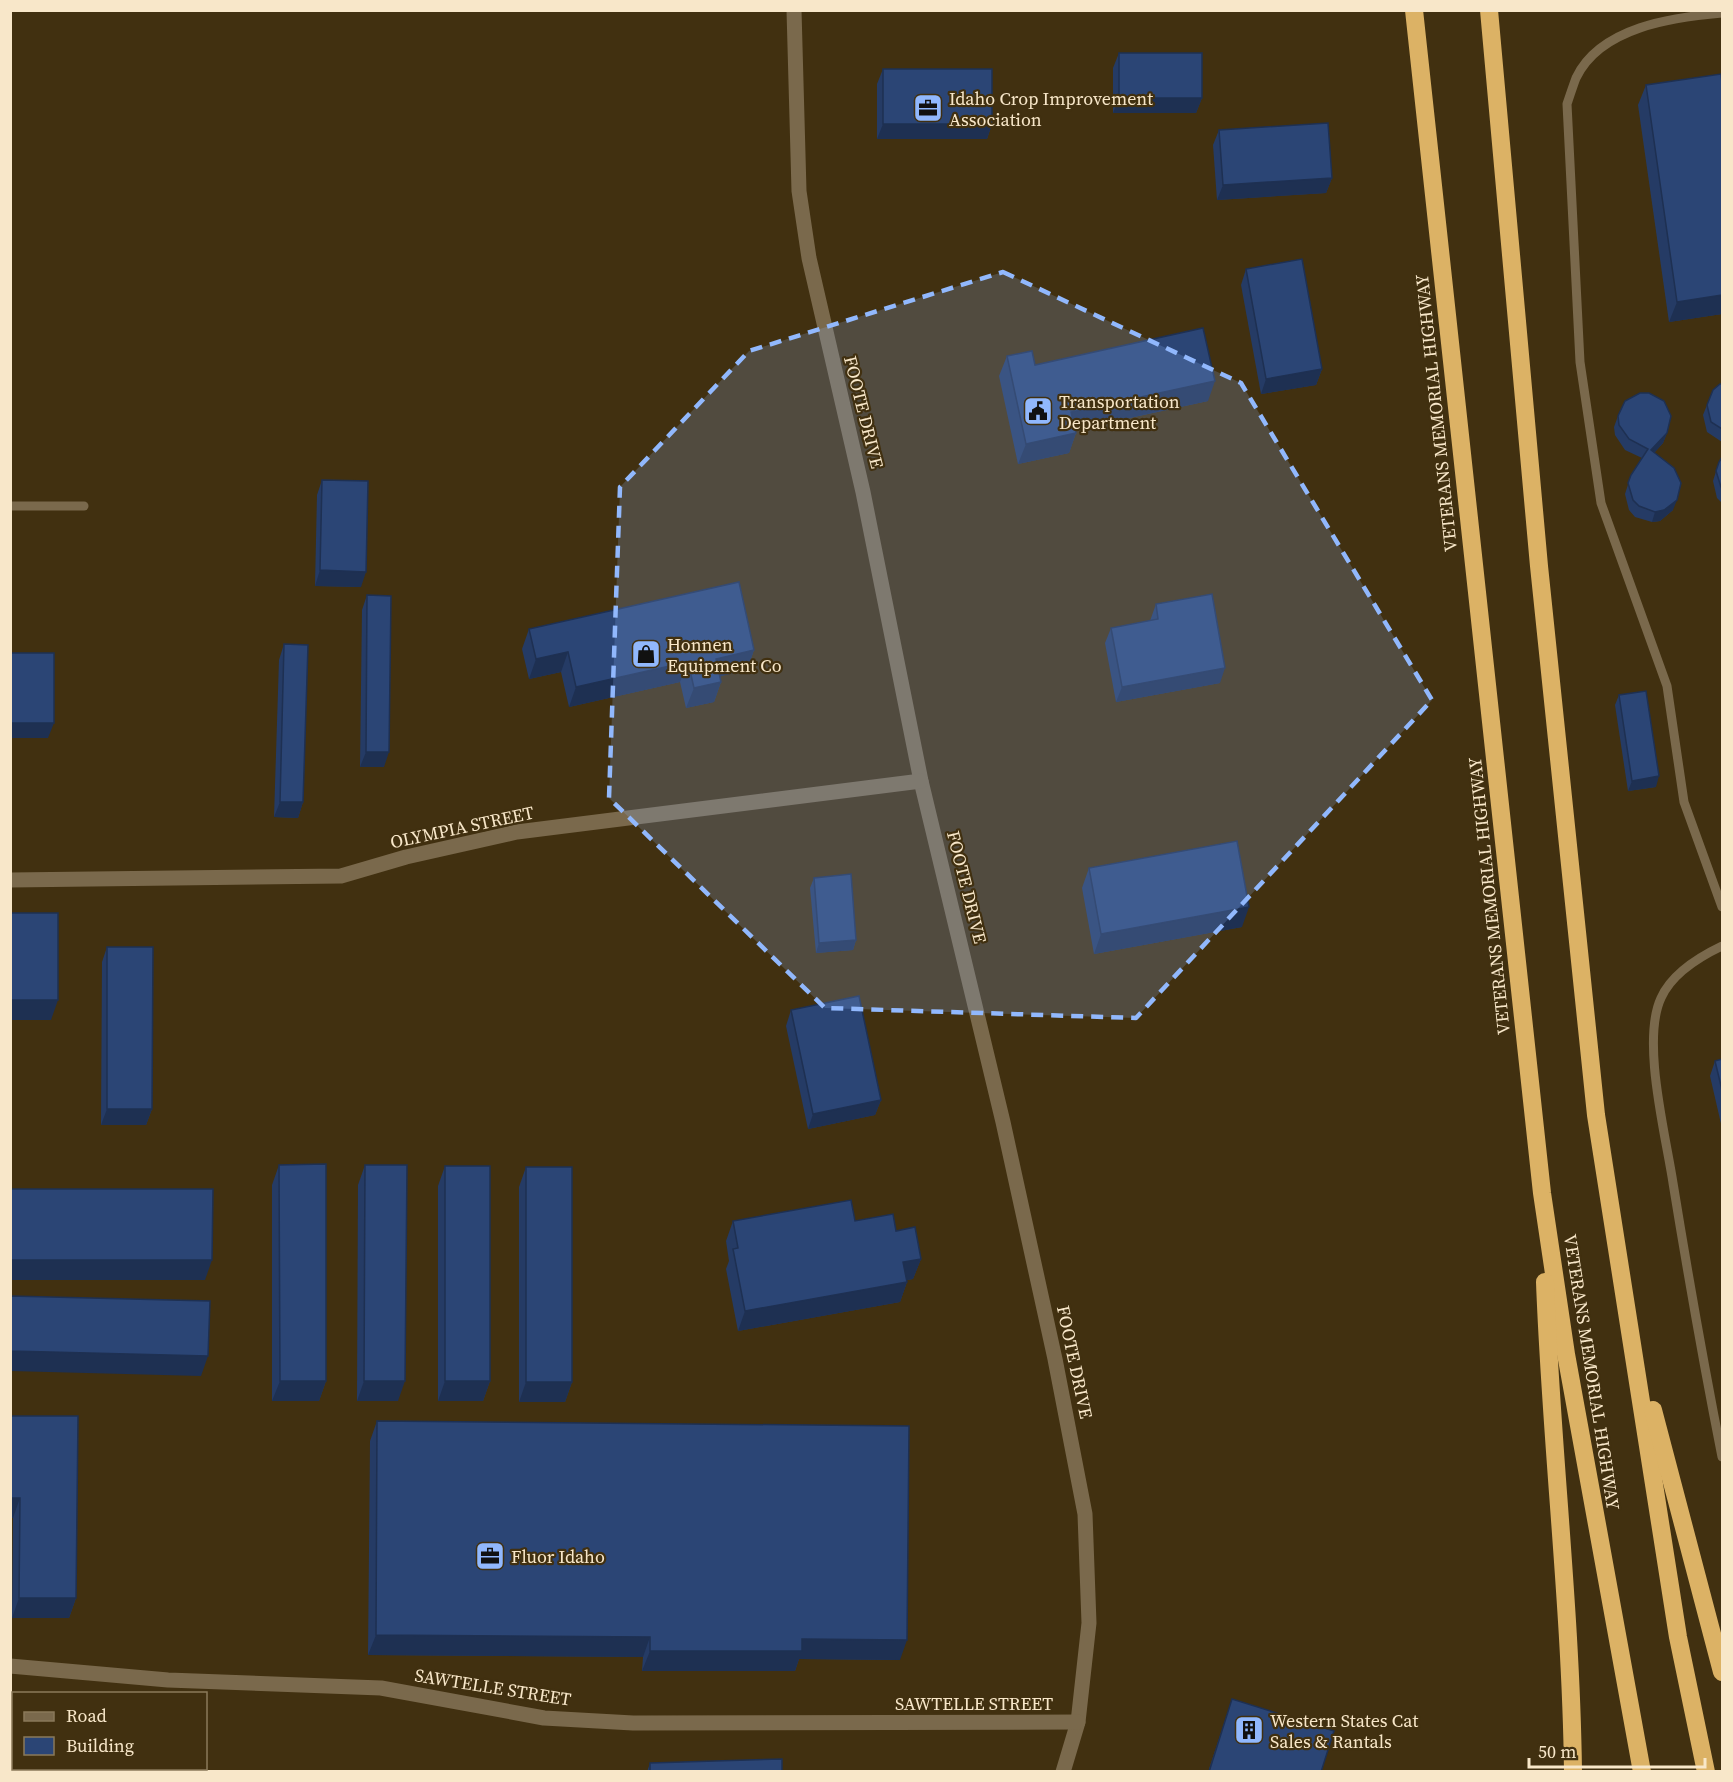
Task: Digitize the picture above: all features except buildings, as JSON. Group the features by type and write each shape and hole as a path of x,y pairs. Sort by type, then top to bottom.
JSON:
{"highway":[{"name":"VETERANS MEMORIAL HIGHWAY","path":"1414,10 1542,1193 1566,1354 1642,1772"},
{"path":"1489,10 1539,566 1596,1115 1678,1637 1706,1772"},
{"path":"1542,1193 1548,1356 1572,1665 1574,1772"},
{"path":"1629,1324 1722,1672"}],"street":[{"name":"FOOTE DRIVE","path":"794,10 799,191 809,258 863,492 921,781 1003,1122 1055,1359 1085,1514 1089,1623 1078,1722 1064,1772"},
{"name":"OLYMPIA STREET","path":"10,880 341,876 406,857 518,832 921,781"},
{"name":"SAWTELLE STREET","path":"10,1666 168,1680 381,1688 544,1718 633,1723 1078,1722"}],"lane":[{"path":"1722,13 1649,24 1624,35 1598,52 1577,76 1567,104 1580,362 1601,503 1667,686 1684,802 1722,907"},
{"path":"10,506 84,506"},
{"path":"1722,946 1695,959 1678,976 1661,997 1654,1024 1656,1074 1698,1331 1722,1457"}],"highlighted area":[{"path":"1003,272 1241,383 1432,700 1136,1018 825,1008 609,798 620,487 749,351"}],"place":[{"name":"Idaho Crop Improvement Association","path":"928,108"},
{"name":"Transportation Department","path":"1038,411"},
{"name":"Honnen Equipment Co","path":"646,654"},
{"name":"Fluor Idaho","path":"490,1556"},
{"name":"Western States Cat Sales & Rantals","path":"1249,1730"}]}
